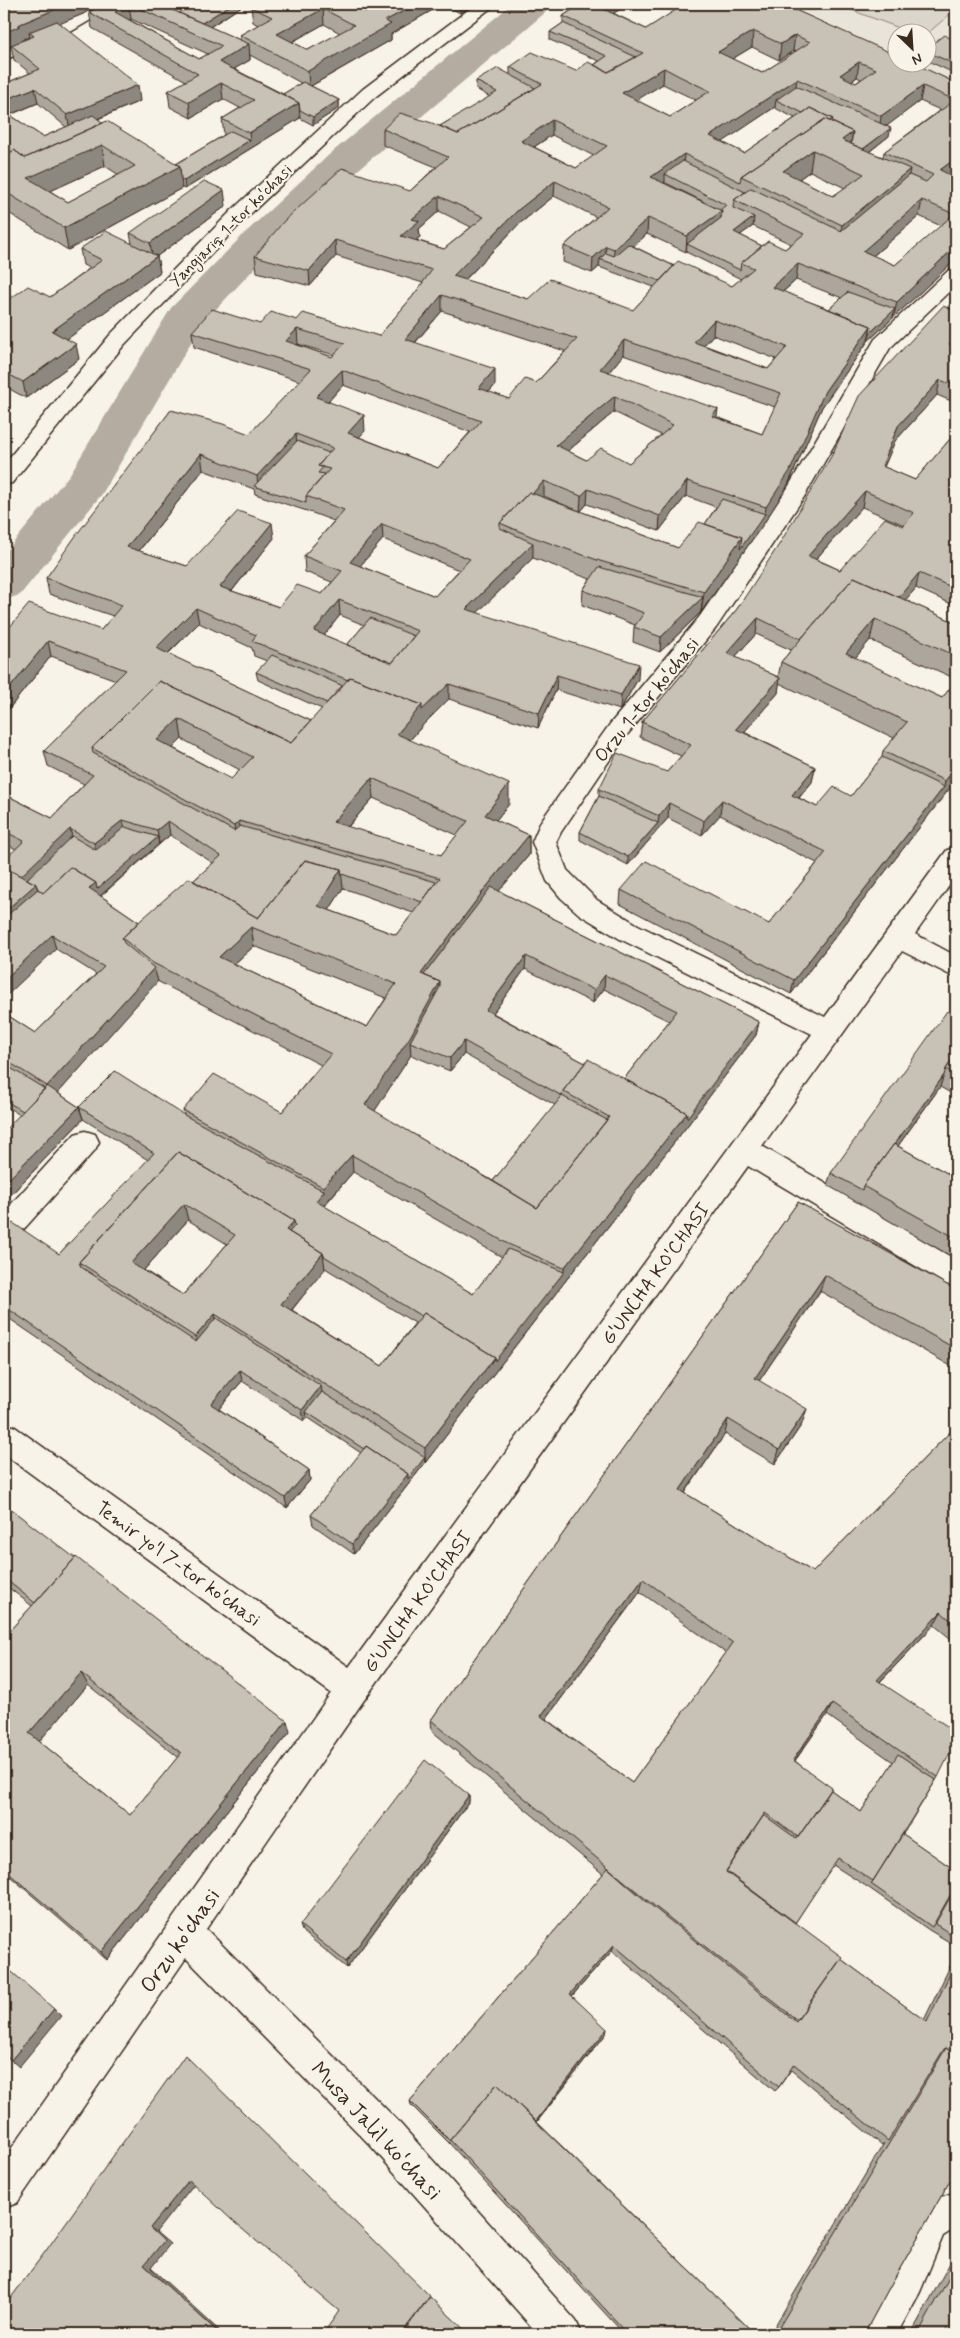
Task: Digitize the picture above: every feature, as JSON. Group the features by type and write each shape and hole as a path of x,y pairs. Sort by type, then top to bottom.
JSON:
{"street":[{"path":"4,55 61,30 106,4"},
{"name":"Yangiariq 1-tor koʻchasi","path":"4,478 117,340 238,214 369,93 487,4"},
{"name":"Orzu 1-tor koʻchasi","path":"830,1031 629,932 588,907 570,891 556,874 544,842 550,828 618,730 708,622 791,500 882,344 956,274"},
{"name":"G'UNCHA KO'CHASI","path":"353,1689 956,857"},
{"path":"899,936 956,968"},
{"path":"4,1231 85,1142"},
{"path":"744,1150 956,1275"},
{"name":"Temir yoʻl 7-tor koʻchasi","path":"4,1437 353,1689"},
{"name":"Orzu koʻchasi","path":"4,2190 353,1689"},
{"name":"Musa Jalil koʻchasi","path":"185,1932 383,2132 563,2334"},
{"path":"877,2334 907,2279 930,2223 948,2212 956,2210"}],"shaded area":[{"path":"788,4 956,4 956,82 932,72 938,72 938,22 888,22 888,53"},
{"path":"835,4 956,4 956,9 938,24 938,22 888,22 888,24"}],"building":[{"path":"18,4 68,4 18,25 20,26 4,33 4,9"},
{"path":"105,4 129,4 115,12 199,59 222,46 130,4 159,4 249,44 219,62 299,103 249,133 222,119 254,100 221,83 189,102 168,91 198,74 89,12"},
{"path":"193,4 232,4 202,23 179,13"},
{"path":"257,4 351,4 367,12 382,4 416,4 385,21 391,24 308,71 240,35 272,17 251,7","holes":["323,9 354,25 308,50 277,34"]},
{"path":"581,4 604,4 599,7 646,29 685,4 782,4 888,52 888,72 932,72 956,83 956,158 940,170 956,178 956,246 897,302 798,264 772,287 871,326 825,391 790,471 766,507 687,481 660,516 588,489 581,496 544,481 532,494 529,492 500,523 500,528 533,543 466,609 639,664 621,695 557,675 539,713 449,684 422,710 422,705 350,677 348,680 252,641 256,635 196,608 156,648 311,721 291,743 159,681 92,748 93,753 234,831 240,826 436,882 422,902 342,874 341,869 305,860 258,918 193,881 221,856 168,821 157,830 123,820 94,843 70,829 21,876 4,867 4,860 24,841 4,831 4,794 52,818 93,775 44,751 126,670 48,641 4,695 4,634 29,604 101,630 122,605 46,578 171,410 223,424 249,434 311,369 192,332 212,309 260,324 271,312 297,320 303,313 379,336 432,270 335,240 309,271 255,256 284,221 342,168 410,191 448,157 383,129 400,113 458,134 542,84 510,67 532,52 576,71 588,62 608,72 643,53 563,16","holes":["753,31 781,44 795,35 810,42 762,73 718,52","859,62 876,69 856,83 840,75","664,68 710,91 670,117 622,93","797,79 881,116 923,86 955,100 884,152 933,175 926,182 909,175 841,231 751,188 734,200 804,234 785,249 768,241 741,263 754,268 732,286 678,261 633,310 550,279 528,299 453,276 518,210 555,181 608,207 564,246 593,258 606,246 614,249 648,218 687,236 722,211 651,177 684,154 740,182 741,176 825,119 829,121 833,119 810,108 744,153 710,136","552,120 607,146 576,168 521,141","439,196 484,217 444,249 401,236 419,221 412,219","922,200 954,214 895,265 863,251","442,295 577,339 536,383 525,379 509,399 479,388 495,369 405,339","714,320 787,347 768,369 694,342","297,329 345,343 332,357 286,341","624,340 781,393 762,434 712,416 718,409 600,369","342,370 481,421 438,468 348,433 364,415 316,397","615,396 673,425 629,463 601,448 586,460 556,445","296,434 333,448 318,466 330,469 306,496 344,510 304,556 342,571 322,594 297,585 279,607 220,587 272,523 238,511 187,566 127,547 201,454 257,476","382,524 470,559 435,596 350,562","339,600 418,631 392,663 314,631"]},
{"path":"57,21 138,85 67,115 35,88 4,100 4,84 40,69 11,45 34,36 29,32"},
{"path":"563,23 636,57 608,72 594,65 607,56 550,32"},
{"path":"944,35 956,41 956,65 938,57 938,40"},
{"path":"498,68 535,88 458,134 440,126 497,92 476,81"},
{"path":"303,82 339,100 313,117 300,110 299,103 283,94"},
{"path":"796,86 891,128 863,149 851,144 853,132 832,122 833,119 810,108 803,113 776,100"},
{"path":"4,111 43,137 93,115 103,123 25,158 14,150 4,157"},
{"path":"825,119 853,132 842,140 910,169 842,225 741,176","holes":["813,150 864,174 833,196 783,171"]},
{"path":"107,121 180,166 64,228 4,191 4,157 14,150 25,158","holes":["102,145 135,166 68,202 28,178"]},
{"path":"231,131 250,140 184,181 181,179 180,166 176,164"},
{"path":"683,161 745,192 734,200 733,208 754,217 734,232 762,246 741,263 740,270 687,244 721,218 722,211 720,210 726,205 665,174"},
{"path":"204,181 224,190 150,243 130,233"},
{"path":"106,231 157,256 52,331 76,344 23,382 4,372 4,303 28,286 50,297 102,260 80,249"},
{"path":"628,244 674,266 660,281 600,259 606,253 614,256"},
{"path":"848,292 895,309 870,333 871,326 829,309"},
{"path":"956,298 956,311 947,308"},
{"path":"943,306 956,311 956,336 949,344 956,347 956,386 940,380 898,426 882,466 915,480 956,432 956,531 951,537 956,539 956,589 919,573 899,597 854,577 801,639 758,618 727,653 780,678 736,729 815,767 792,795 817,807 834,787 851,796 882,757 944,787 794,980 621,890 646,861 769,924 826,852 722,800 704,821 669,803 659,816 599,789 617,753 667,772 691,745 642,722 737,609 780,543 832,455 859,396","holes":["865,491 914,513 903,526 885,518 840,570 808,556"]},
{"path":"297,441 329,453 318,466 323,467 318,473 325,474 306,496 306,503 254,486"},
{"path":"529,492 678,548 699,522 742,537 704,592 600,561 500,523"},
{"path":"722,499 765,514 740,549 742,537 705,524"},
{"path":"599,567 703,597 661,637 634,627 644,613 583,590"},
{"path":"854,577 956,623 956,656 875,619 846,653 942,698 956,681 956,767 945,781 883,751 907,722 781,662"},
{"path":"370,618 414,636 392,663 347,645"},
{"path":"272,655 343,686 327,703 256,672"},
{"path":"350,677 422,705 397,734 509,784 485,815 529,835 484,890 421,974 440,982 410,1037 365,1105 537,1208 609,1117 563,1091 588,1059 687,1113 564,1268 508,1244 352,1155 323,1187 183,1110 214,1074 282,1112 331,1054 153,963 122,938 142,919 189,878 258,918 305,860 341,869 318,906 396,935 440,878 239,821 234,826 92,748 159,681 291,743","holes":["179,719 253,757 231,779 157,740","372,778 468,821 441,855 333,822","251,927 396,984 367,1027 219,957"]},
{"path":"599,796 658,823 628,857 580,832"},
{"path":"125,827 158,837 97,889 96,883 70,867 43,893 36,884 27,879 72,836 96,850"},
{"path":"4,867 36,884 4,912"},
{"path":"70,867 96,883 89,888 139,922 122,938 124,943 154,968 47,1086 4,1059 4,1013 35,1033 104,967 52,935 4,980 4,918 38,889 43,893"},
{"path":"491,887 759,1022 687,1118 687,1113 624,1079 677,1011 605,975 594,990 526,956 486,1010 585,1063 563,1091 562,1096 464,1041 450,1058 410,1042 440,987 440,982 424,975"},
{"path":"947,1011 956,1016 956,1054 944,1075 895,1144 863,1186 862,1190 831,1173"},
{"path":"956,1054 956,1075 946,1069"},
{"path":"4,1064 45,1089 23,1111 4,1100"},
{"path":"115,1071 184,1115 324,1191 316,1201 473,1294 508,1249 564,1272 495,1361 495,1357 424,1313 421,1316 324,1256 323,1253 289,1232 295,1226 294,1221 178,1152 79,1262 81,1267 196,1342 216,1318 321,1386 302,1410 240,1370 211,1404 309,1470 285,1498 4,1306 4,1233 13,1223 59,1254 154,1153 79,1107"},
{"path":"47,1086 79,1107 4,1184 4,1131"},
{"path":"562,1096 607,1120 537,1208 493,1181"},
{"path":"894,1144 956,1178 956,1238 863,1186"},
{"path":"178,1152 294,1221 286,1230 323,1253 281,1304 382,1366 424,1313 495,1357 425,1448 215,1314 195,1337 79,1262","holes":["184,1204 235,1235 183,1295 131,1263"]},
{"path":"798,1202 956,1290 956,1349 825,1275 755,1378 807,1409 779,1450 728,1419 680,1490 813,1572 956,1426 956,1625 941,1612 877,1680 956,1732 956,1741 938,1777 832,1704 793,1760 832,1788 798,1837 765,1813 726,1871 842,1957 797,2020 647,1900 431,1720","holes":["643,1579 733,1643 632,1783 541,1716"]},
{"path":"322,1392 425,1457 408,1479 408,1474 366,1446 364,1449 306,1412"},
{"path":"366,1446 408,1474 352,1544 311,1515"},
{"path":"4,1504 75,1558 35,1603 4,1578"},
{"path":"76,1557 287,1721 101,1952 4,1869 4,1637","holes":["81,1673 181,1753 130,1815 29,1733"]},
{"path":"898,1754 936,1780 873,1881 838,1858 795,1923 726,1872 764,1815 797,1839 831,1790 861,1812"},
{"path":"425,1760 469,1795 346,1962 300,1925"},
{"path":"903,1834 956,1871 956,1885 932,1927 871,1884"},
{"path":"608,1868 647,1902 796,2022 841,1959 927,2022 956,1961 956,2055 946,2048 944,2049 888,2141 794,2064 779,2087 614,1945 570,1994 607,2029 536,2121 497,2084 450,2141 410,2101"},
{"path":"956,1887 956,1937 935,1924"},
{"path":"4,1965 54,2009 11,2060 4,2054"},
{"path":"946,2048 956,2055 956,2170 864,2334 775,2334"},
{"path":"185,2055 430,2296 401,2334 323,2334 339,2311 235,2223 189,2180 150,2228 164,2241 144,2265 220,2334 4,2334 4,2307"},
{"path":"497,2084 755,2334 628,2334 450,2140"},
{"path":"956,2265 956,2334 918,2334"},
{"path":"430,2297 469,2334 402,2334"}],"waterway":[{"path":"4,584 86,484 186,317 259,241 345,161 533,4"}]}
